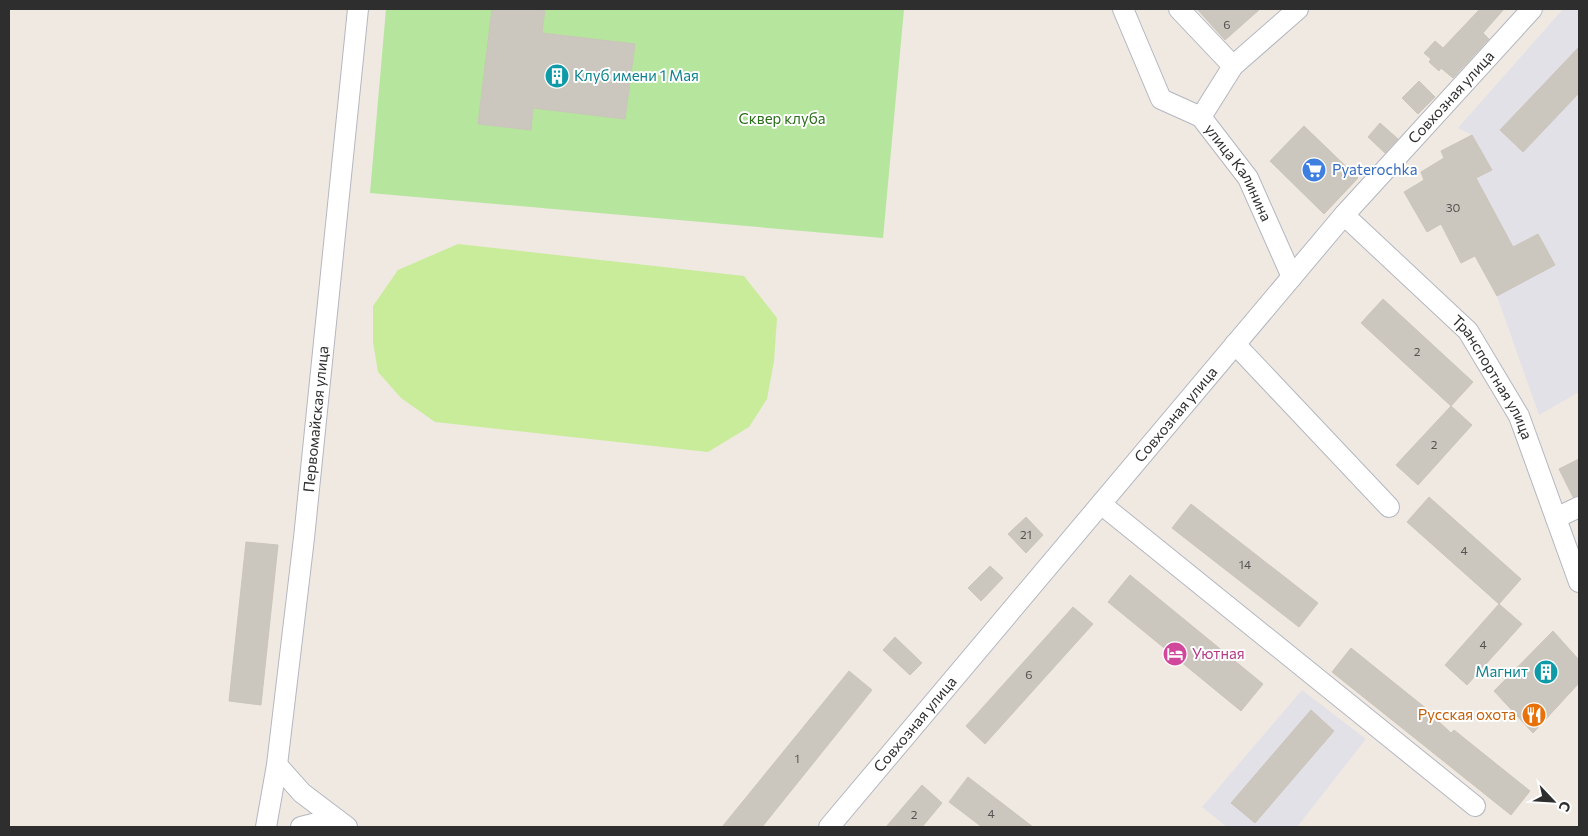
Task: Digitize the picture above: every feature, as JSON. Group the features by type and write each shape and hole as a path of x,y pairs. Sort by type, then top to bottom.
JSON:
{"street":[{"name":"Первомайская улица","path":"266,827 277,764 304,538 358,9"},
{"name":"улица Калинина","path":"1123,9 1161,99 1201,117 1248,178 1292,277"},
{"path":"1179,9 1233,66"},
{"path":"1201,117 1233,66 1298,9"},
{"name":"Совхозная улица","path":"829,827 1344,215 1532,9"},
{"name":"Транспортная улица","path":"1344,215 1468,331 1519,416 1579,582"},
{"path":"1235,344 1389,507"},
{"path":"1101,504 1475,806"},
{"path":"1556,518 1579,507"},
{"path":"277,764 302,793 340,823"},
{"path":"300,827 340,823"}],"shaded area":[{"path":"1563,9 1579,9 1579,392 1539,415 1497,296 1555,264 1538,234 1513,247 1476,178 1492,169 1472,135 1458,128"},
{"path":"1302,690 1366,739 1297,827 1227,827 1202,807"}],"green space":[{"name":"Сквер клуба","path":"386,9 904,9 883,238 370,193"},
{"path":"458,244 744,276 777,318 774,361 767,399 749,427 708,452 435,422 401,398 378,372 373,342 373,306 398,270"}],"building":[{"name":"Клуб имени 1 Мая","path":"492,9 545,9 542,33 635,44 625,119 533,108 531,130 478,124"},
{"path":"1197,9 1260,9 1225,40"},
{"path":"1480,9 1504,9 1483,33 1489,39 1453,78 1441,68 1439,71 1429,62 1431,59 1424,53 1435,41 1443,48"},
{"path":"1579,47 1579,93 1523,152 1500,130"},
{"path":"1419,81 1435,97 1418,114 1402,98"},
{"path":"1380,123 1398,139 1385,153 1368,137"},
{"name":"Pyaterochka","path":"1304,126 1358,178 1324,214 1270,161"},
{"path":"1472,135 1492,170 1476,178 1513,247 1538,234 1555,265 1497,296 1475,256 1461,263 1441,224 1427,232 1404,192 1424,180 1421,172 1444,158 1441,151"},
{"path":"1383,299 1473,382 1451,406 1361,323"},
{"path":"1451,406 1472,425 1418,485 1396,465"},
{"path":"1579,459 1579,495 1573,497 1559,469"},
{"path":"1429,497 1521,579 1499,604 1407,522"},
{"path":"1191,504 1318,603 1299,627 1172,528"},
{"path":"1026,517 1043,535 1026,553 1008,534"},
{"path":"246,542 278,545 261,705 229,701"},
{"path":"990,566 1003,578 981,601 968,588"},
{"path":"1130,575 1263,684 1241,711 1108,602"},
{"path":"1499,604 1522,624 1467,685 1445,665"},
{"path":"1073,607 1093,624 985,744 966,726"},
{"name":"Магнит","path":"1553,631 1579,660 1579,683 1533,733 1494,691"},
{"path":"895,637 922,663 910,675 883,650"},
{"path":"1351,648 1438,718 1437,720 1451,733 1454,730 1530,791 1511,815 1332,672"},
{"path":"849,671 872,690 762,827 722,827"},
{"path":"1311,710 1334,731 1255,823 1231,803"},
{"path":"968,777 1033,827 982,827 949,802"},
{"path":"922,785 942,803 922,827 886,827"}],"place":[{"name":"Клуб имени 1 Мая","path":"557,76"},
{"name":"Pyaterochka","path":"1314,170"},
{"name":"Уютная","path":"1175,654"},
{"name":"Магнит","path":"1546,672"},
{"name":"Русская охота","path":"1534,715"}]}
